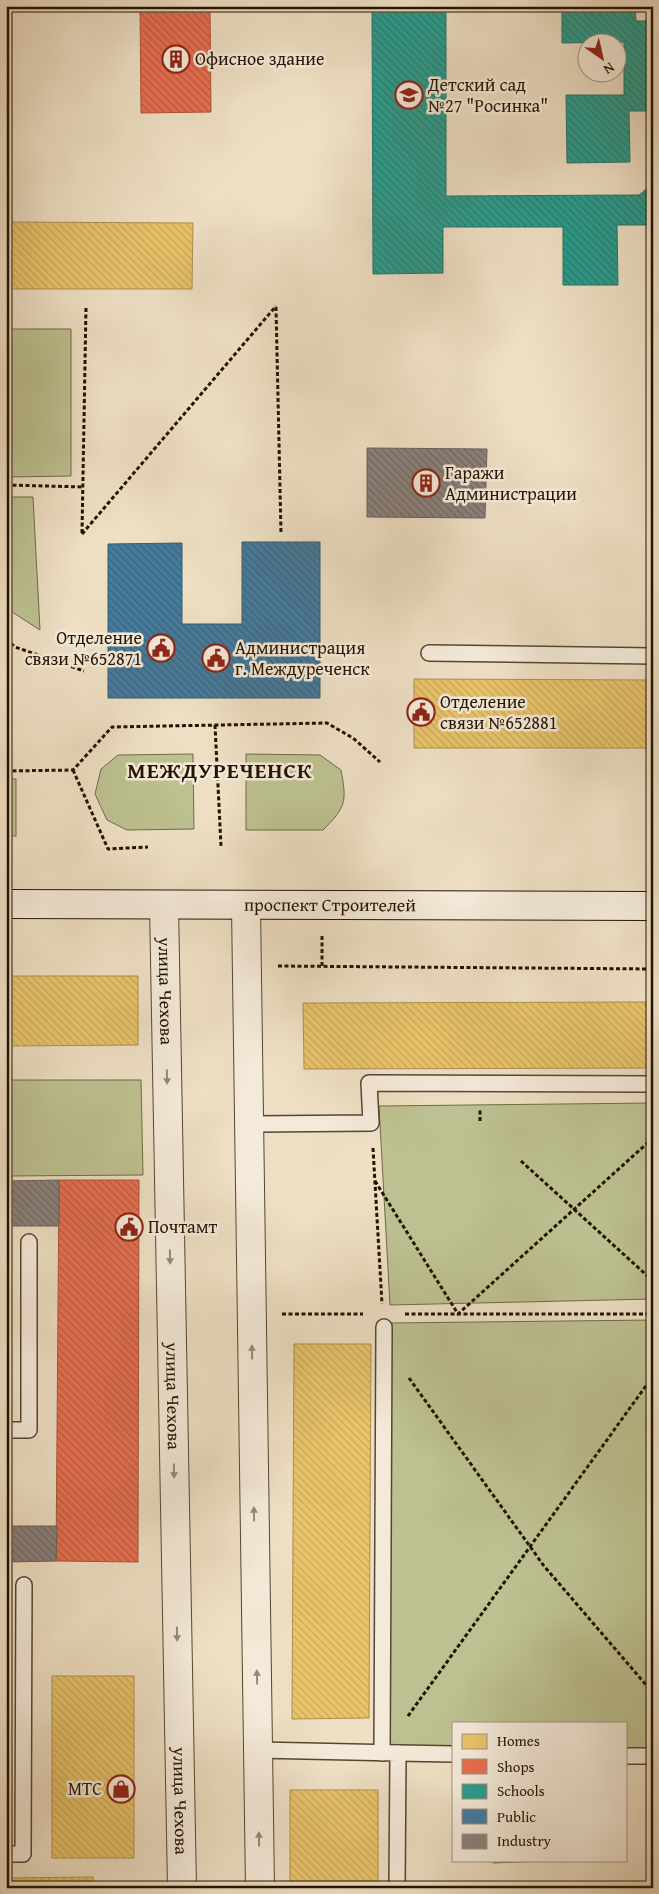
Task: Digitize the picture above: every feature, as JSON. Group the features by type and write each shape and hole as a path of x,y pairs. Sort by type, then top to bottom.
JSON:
{"street":[{"name":"проспект Строителей","path":"6,904 653,906"},
{"name":"улица Чехова","path":"164,905 182,1888"},
{"path":"246,906 260,1888"}],"lane":[{"path":"429,653 653,656"},
{"path":"249,1124 371,1123 370,1083 653,1084"},
{"path":"6,1430 29,1430 29,1242"},
{"path":"382,1753 383,1321"},
{"path":"6,1854 23,1854 24,1585"},
{"path":"258,1750 452,1754"},
{"path":"397,1888 398,1753"},
{"path":"626,1756 653,1756"}],"path":[{"path":"86,307 82,534 276,306 281,533"},
{"path":"6,485 83,486"},
{"path":"6,639 15,647 84,671"},
{"path":"6,771 73,770 112,727 326,723 353,738 380,762"},
{"path":"215,725 221,846"},
{"path":"73,770 108,849 148,847"},
{"path":"321,933 322,966"},
{"path":"273,966 653,969"},
{"path":"371,1123 383,1321"},
{"path":"458,1314 653,1138"},
{"path":"521,1161 653,1281"},
{"path":"375,1181 458,1314"},
{"path":"252,1314 383,1321 458,1314 653,1314"},
{"path":"384,1343 544,1566 653,1692"},
{"path":"382,1753 653,1376"}],"green space":[{"path":"6,329 71,329 71,476 6,477"},
{"path":"6,497 33,497 40,630 6,608"},
{"path":"193,754 194,829 127,830 107,820 95,794 101,769 118,755"},
{"path":"246,754 320,755 341,770 344,797 340,809 323,830 246,830"},
{"path":"6,779 16,779 16,836 6,836"},
{"path":"6,1080 141,1080 143,1175 6,1176"},
{"path":"653,1103 653,1299 390,1305 379,1106"},
{"path":"653,1320 653,1751 626,1751 626,1722 452,1722 452,1748 390,1747 391,1323"},
{"path":"7,1614 7,1836 6,1836"}],"building: Homes":[{"path":"6,222 193,223 192,289 6,289"},
{"path":"414,679 653,680 653,748 414,748"},
{"path":"6,976 138,976 138,1045 6,1046"},
{"path":"653,1002 653,1068 304,1069 303,1003"},
{"path":"294,1344 371,1344 369,1718 292,1719"},
{"path":"52,1676 134,1676 134,1858 52,1858"},
{"path":"290,1790 378,1790 378,1888 290,1888"},
{"path":"93,1877 93,1888 6,1888 6,1878"}],"building: Shops":[{"name":"Офисное здание","path":"140,6 210,6 211,112 141,113"},
{"path":"59,1180 139,1180 138,1562 56,1561"}],"building: Schools":[{"name":"Детский сад №27 \"Росинка\"","path":"372,6 446,6 446,196 639,195 653,184 653,218 646,225 617,225 618,285 563,285 563,227 443,227 443,273 373,274"},
{"name":"Детский сад №27 \"Росинка\"","path":"562,6 635,6 636,21 653,21 653,111 629,111 630,162 567,163 566,95 624,95 624,82 626,82 626,32 576,32 576,43 562,43"}],"building: Public":[{"name":"Администрация г. Междуреченск","path":"242,542 320,542 320,698 108,698 108,544 182,543 182,624 242,624"}],"building: Industry":[{"name":"Гаражи Администрации","path":"367,448 487,449 485,518 367,517"},
{"path":"59,1180 59,1226 6,1226 6,1181"},
{"path":"6,1526 57,1526 56,1561 6,1562"}],"place":[{"name":"Офисное здание","path":"176,59"},
{"name":"Детский сад №27 \"Росинка\"","path":"409,95"},
{"name":"Гаражи Администрации","path":"426,483"},
{"name":"Отделение связи №652871","path":"161,648"},
{"name":"Администрация г. Междуреченск","path":"216,658"},
{"name":"Отделение связи №652881","path":"421,712"},
{"name":"Почтамт","path":"129,1227"},
{"name":"МТС","path":"121,1789"}],"district":[{"name":"МЕЖДУРЕЧЕНСК","path":"220,770"}]}
